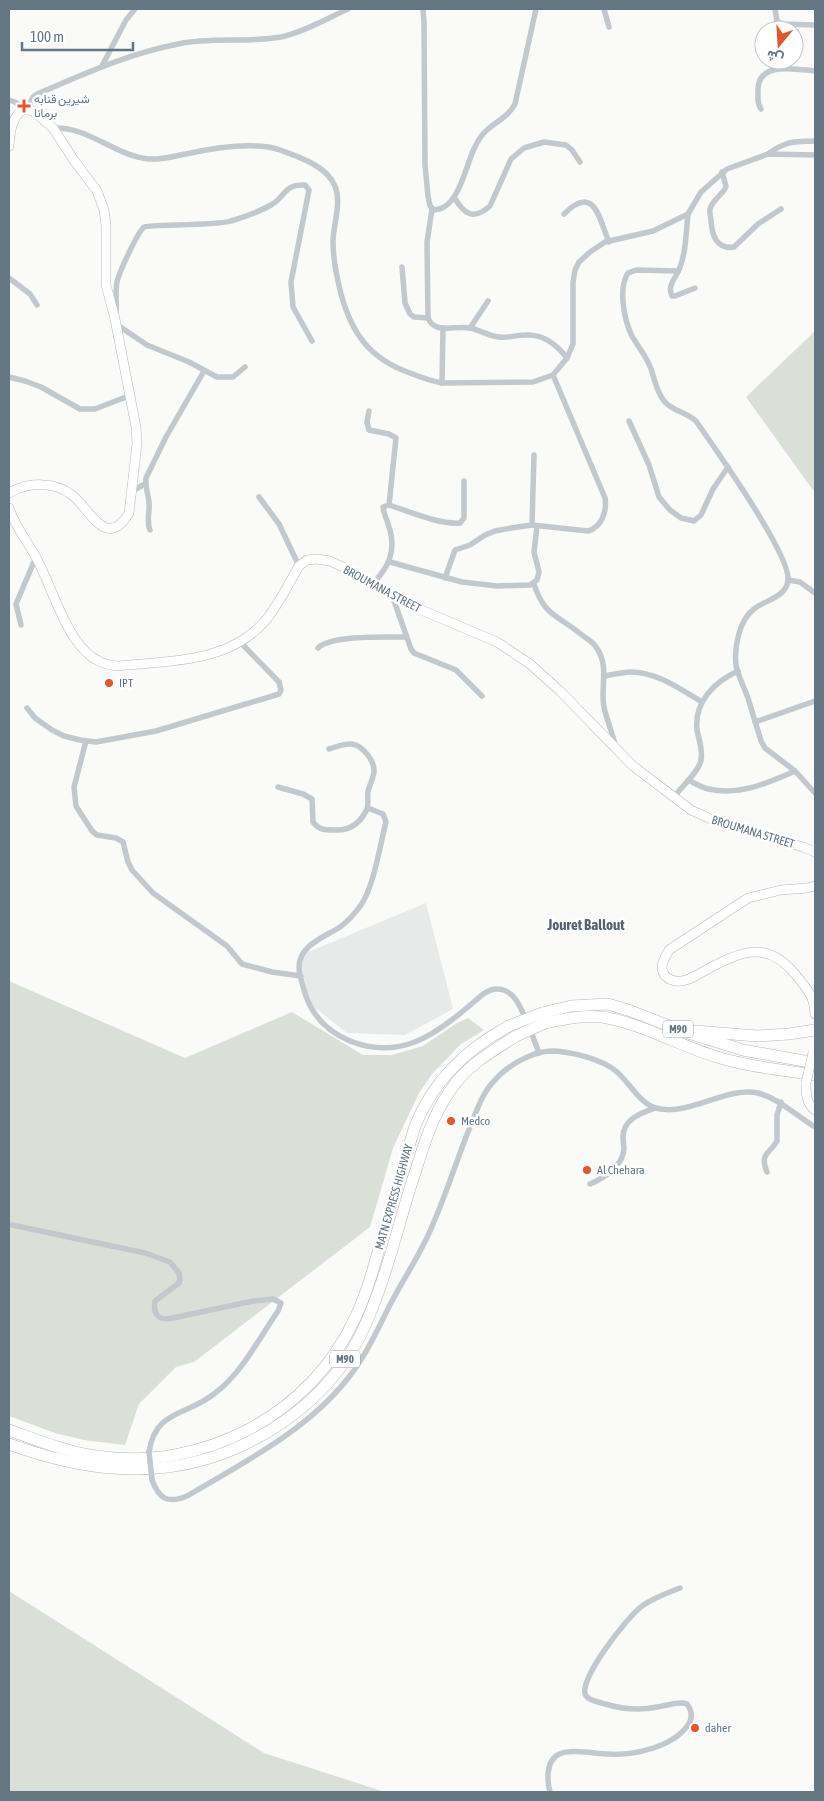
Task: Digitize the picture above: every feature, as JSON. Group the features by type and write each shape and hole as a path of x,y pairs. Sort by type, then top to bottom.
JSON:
{"highway":[{"name":"MATN EXPRESS HIGHWAY","path":"9,1430 73,1452 98,1457 135,1458 168,1456 192,1451 241,1434 269,1419 294,1400 325,1368 356,1318 372,1276 409,1145 422,1109 442,1080 465,1055 480,1043 571,1006 608,1004 682,1031 742,1050 814,1055"},
{"name":"MATN EXPRESS HIGHWAY","path":"544,1018 584,1016 621,1021 720,1058 811,1081"},
{"path":"682,1031 708,1031 757,1036 815,1030"},
{"name":"MATN EXPRESS HIGHWAY","path":"9,1444 71,1463 95,1467 168,1468 225,1453 256,1440 305,1406 344,1362 361,1333 378,1294 428,1132 440,1105 473,1064 513,1031"}],"street":[{"path":"102,66 126,20 135,9"},
{"path":"9,146 16,115 26,109 33,97 102,66 152,50 180,44 281,37 295,33 348,9"},
{"path":"423,9 425,166 428,196 432,209 427,242 428,318 434,326 443,328 470,328 486,335 501,337 530,335 542,337 557,346 567,358"},
{"path":"432,209 438,210 446,206 454,197 472,153 481,137 487,130 508,115 515,104 536,9"},
{"path":"604,9 609,26"},
{"path":"775,9 777,22 781,24 815,25"},
{"path":"761,110 758,104 758,83 766,73 780,68 815,71"},
{"path":"9,100 37,113 53,128 97,191 102,202 106,216 106,285 116,322 137,444 129,514 123,523 113,528 106,528 98,524 72,495 59,488 33,484 18,487 9,493"},
{"path":"53,128 73,129 124,153 146,159 164,158 222,148 263,147 278,150 315,165 329,176 335,185 338,196 333,239 334,253 338,281 354,328 368,347 386,362 396,368 442,383 533,382 553,375 567,358 573,344 573,282 575,270 579,262 590,252 609,242 653,231 688,214"},
{"path":"695,288 672,296 670,286 678,271 684,248 688,214 701,192 727,169 768,154 781,144 815,141"},
{"path":"454,197 464,212 476,214 485,211 490,206 511,159 532,144 544,142 566,145 580,162"},
{"path":"768,154 815,155"},
{"path":"722,172 726,186 710,210 712,235 719,243 728,248 734,247 758,224 781,210"},
{"path":"116,322 117,282 124,263 143,228 150,225 190,225 231,221 273,204 294,184 305,185 309,190 291,282 293,307 312,341"},
{"path":"564,214 583,202 591,203 596,208 609,242"},
{"path":"402,267 407,309 414,317 428,318"},
{"path":"678,271 636,270 628,273 622,289 627,321 632,336 651,369 658,392 671,407 696,421 728,468 782,556 788,580 781,593 754,609 746,617 740,632 736,663 761,741 765,748 795,772 815,793"},
{"path":"9,278 30,294 37,305"},
{"path":"470,328 488,301"},
{"path":"116,322 147,345 189,362 217,377 233,378 245,367"},
{"path":"442,383 443,328"},
{"path":"150,530 146,478 166,436 204,371"},
{"path":"445,578 454,553 458,549 470,545 495,531 534,526 588,531 600,523 605,511 605,498 553,375"},
{"path":"9,378 25,381 42,388 80,409 95,409 130,395"},
{"path":"369,411 366,422 369,430 389,434 396,438 389,505"},
{"path":"629,421 649,465 659,497 670,510 685,519 694,521 698,517 713,489 728,468"},
{"path":"534,454 534,552 539,572 534,584 539,600 547,610 597,648 601,656 605,676 604,707 617,750"},
{"path":"373,584 390,562 391,538 384,507 389,505 437,520 454,524 460,523 464,518 464,481"},
{"path":"132,492 145,484"},
{"path":"9,508 16,526 36,557 72,632 86,651 108,665 117,666 199,658 241,643 266,620 299,566 279,524 259,497"},
{"path":"21,625 16,604 36,557"},
{"name":"BROUMANA STREET","path":"299,566 307,560 318,559 330,562 419,609 462,626 512,650 560,691 633,766 691,810 715,821 815,852"},
{"path":"390,562 445,578 480,585 524,586 534,584"},
{"path":"788,580 800,582 815,593"},
{"path":"392,595 406,637 414,653 456,670 482,696"},
{"path":"318,648 330,642 363,638 406,637"},
{"path":"27,708 34,718 64,736 96,742 156,731 279,694 281,690 280,682 241,643"},
{"path":"674,797 697,770 702,759 697,721 702,702 707,693 717,684 738,671"},
{"path":"605,676 630,672 651,675 702,702"},
{"path":"755,722 815,701"},
{"path":"86,741 74,787 76,806 92,831 97,835 116,838 123,842 132,870 153,893 227,946 242,964 272,972 301,976"},
{"path":"278,788 309,796 313,802 313,822 320,829 339,830 353,827 357,824 368,808 367,796 374,771 373,764 368,756 354,744 345,744 329,749"},
{"path":"688,780 708,789 740,790 795,772"},
{"path":"368,808 383,814 386,822 369,887 361,905 341,926 312,943 301,957 299,967 304,990 312,1010 334,1034 357,1044 376,1048 394,1048 421,1041 447,1025 479,997 492,989 505,990 513,995 522,1010 539,1053"},
{"path":"815,886 781,890 748,898 669,950 662,969 670,980 676,982 687,980 737,954 749,951 761,952 778,959 792,970 814,1000 815,1014"},
{"path":"12,1224 145,1253 170,1262 179,1273 180,1279 177,1286 155,1301 156,1315 161,1319 168,1320 253,1301 273,1299 281,1303 278,1311 237,1372 213,1395 162,1422 152,1436 148,1452 152,1480 156,1490 163,1497 170,1500 178,1500 275,1443 303,1423 347,1379 361,1361 392,1301 419,1255 434,1223 482,1097 495,1079 508,1068 539,1053 548,1051 568,1052 583,1056 617,1071 641,1098 655,1108"},
{"path":"814,1055 811,1094 815,1103"},
{"path":"815,1067 807,1099 815,1110"},
{"path":"590,1184 604,1177 619,1163 624,1150 622,1135 626,1125 636,1115 655,1108 693,1106 743,1092 759,1094 781,1102 815,1127"},
{"path":"767,1172 764,1159 767,1152 777,1141 777,1115 781,1102"},
{"path":"550,1792 548,1785 550,1766 556,1756 564,1752 620,1755 635,1753 653,1748 672,1739 688,1724 692,1716 687,1704 631,1710 593,1700 586,1696 584,1691 586,1683 608,1645 631,1616 642,1606 680,1588"}],"shaded area":[{"path":"815,331 815,493 746,397"},
{"path":"426,903 453,1009 405,1035 347,1033 314,1007 306,989 301,962 306,953"},
{"path":"9,981 185,1058 292,1012 363,1055 392,1055 423,1046 457,1023 468,1018 484,1030 461,1044 432,1074 419,1093 393,1148 370,1227 194,1362 176,1367 139,1404 125,1445 84,1440 55,1433 9,1416"},
{"path":"9,1591 264,1753 385,1792 9,1792"}],"place":[{"name":"شيرين قنابه برمانا","path":"24,106"},
{"name":"IPT","path":"109,683"},
{"name":"Medco","path":"451,1121"},
{"name":"Al Chehara","path":"587,1170"},
{"name":"daher","path":"695,1728"}],"district":[{"name":"Jouret Ballout","path":"586,925"}]}
